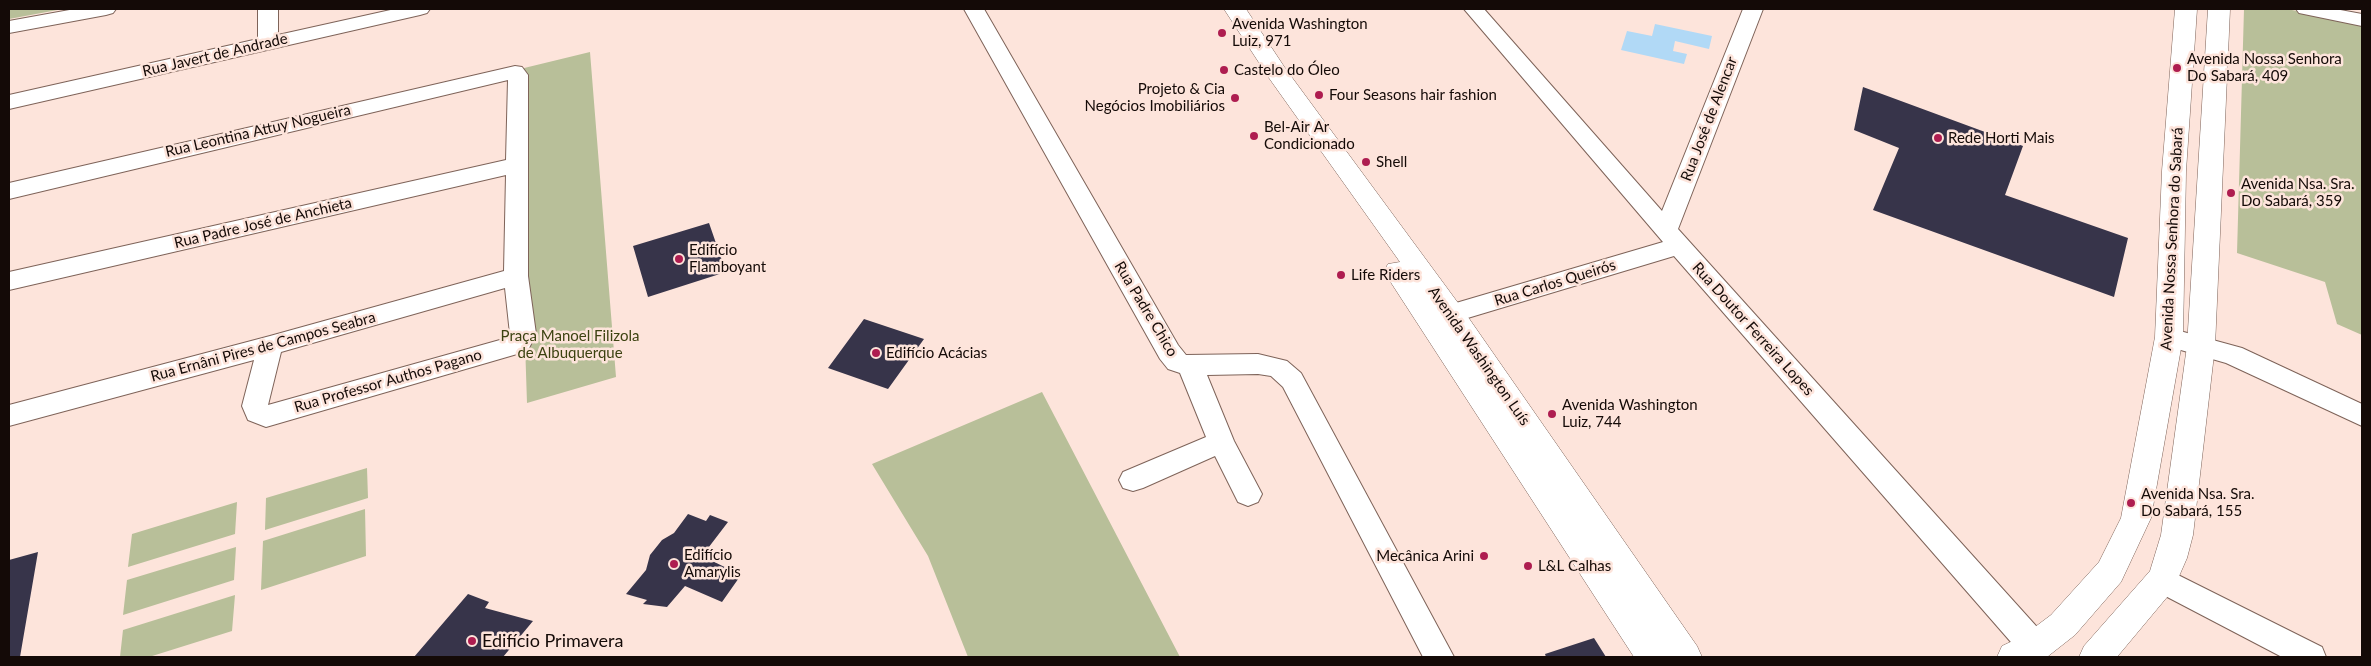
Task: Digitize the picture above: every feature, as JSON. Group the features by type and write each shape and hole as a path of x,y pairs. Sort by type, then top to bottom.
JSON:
{"main road":[{"name":"Avenida Washington Luís","path":"1216,9 1441,317 1677,653"},
{"name":"Avenida Washington Luís","path":"1235,9 1441,317"},
{"name":"Avenida Nossa Senhora do Sabará","path":"2024,652 2063,625 2110,572 2136,518 2169,338 2174,171 2186,9"},
{"path":"2096,657 2162,580 2171,558 2177,535 2201,346 2219,9"}],"street":[{"path":"9,27 106,9"},
{"path":"268,9 268,43"},
{"name":"Rua Javert de Andrade","path":"9,102 420,9"},
{"name":"Rua Padre Chico","path":"974,9 1169,352 1177,362 1190,366 1258,364 1278,368 1292,380 1439,657"},
{"name":"Rua Doutor Ferreira Lopes","path":"1474,9 1673,238 2024,652"},
{"name":"Rua José de Alencar","path":"1673,238 1752,9"},
{"path":"2306,9 2362,20"},
{"name":"Rua Professor Authos Pagano","path":"270,346 255,406 257,414 266,416 515,345 520,341 523,334 516,276 518,75 515,72 508,72"},
{"name":"Rua Leontina Attuy Nogueira","path":"9,191 508,72"},
{"name":"Rua Padre José de Anchieta","path":"9,281 517,165"},
{"name":"Rua Carlos Queirós","path":"1441,317 1673,238"},
{"name":"Rua Ernâni Pires de Campos Seabra","path":"9,416 270,346 516,276"},
{"path":"2169,338 2233,355 2362,416"},
{"path":"1190,366 1221,442 1248,494"},
{"path":"1133,480 1221,442"},
{"path":"2162,580 2311,657"}],"green space":[{"path":"9,9 63,9 9,19"},
{"path":"2244,9 2287,9 2362,24 2362,335 2337,324 2325,282 2237,253"},
{"name":"Praça Manoel Filizola de Albuquerque","path":"590,52 616,377 527,403 516,70"},
{"path":"1042,392 1180,657 968,657 928,556 872,464"},
{"path":"367,468 368,498 265,530 266,498"},
{"path":"237,502 235,534 128,567 132,534"},
{"path":"365,509 366,556 261,590 263,541"},
{"path":"236,547 234,580 123,615 127,580"},
{"path":"235,595 232,631 149,657 120,657 123,630"}],"water":[{"path":"1655,24 1712,36 1709,49 1675,41 1673,51 1687,54 1684,64 1621,50 1627,31 1652,36"}],"building":[{"path":"1863,87 2023,146 2005,195 2128,238 2114,297 1873,210 1899,148 1854,130"},
{"name":"Edifício Flamboyant","path":"709,223 726,272 648,297 633,246"},
{"name":"Edifício Acácias","path":"864,319 924,339 888,389 828,368"},
{"name":"Edifício Amarylis","path":"688,514 706,521 710,515 728,522 702,556 741,575 722,602 685,586 667,607 643,604 647,600 626,594 646,570 650,555 662,540 674,533"},
{"path":"38,552 20,657 9,657 9,560"},
{"name":"Edifício Primavera","path":"468,594 489,602 485,608 533,621 503,657 414,657"},
{"path":"1594,638 1606,657 1546,657 1545,654"}],"place":[{"name":"Avenida Washington Luiz, 971","path":"1222,33"},
{"name":"Avenida Nossa Senhora Do Sabará, 409","path":"2177,68"},
{"name":"Castelo do Óleo","path":"1224,70"},
{"name":"Four Seasons hair fashion","path":"1319,95"},
{"name":"Projeto & Cia Negócios Imobiliários","path":"1235,98"},
{"name":"Bel-Air Ar Condicionado","path":"1254,136"},
{"name":"Rede Horti Mais","path":"1938,138"},
{"name":"Shell","path":"1366,162"},
{"name":"Avenida Nsa. Sra. Do Sabará, 359","path":"2231,193"},
{"name":"Edifício Flamboyant","path":"679,259"},
{"name":"Life Riders","path":"1341,275"},
{"name":"Edifício Acácias","path":"876,353"},
{"name":"Avenida Washington Luiz, 744","path":"1552,414"},
{"name":"Avenida Nsa. Sra. Do Sabará, 155","path":"2131,503"},
{"name":"Mecânica Arini","path":"1484,556"},
{"name":"Edifício Amarylis","path":"674,564"},
{"name":"L&L Calhas","path":"1528,566"},
{"name":"Edifício Primavera","path":"472,641"}]}
